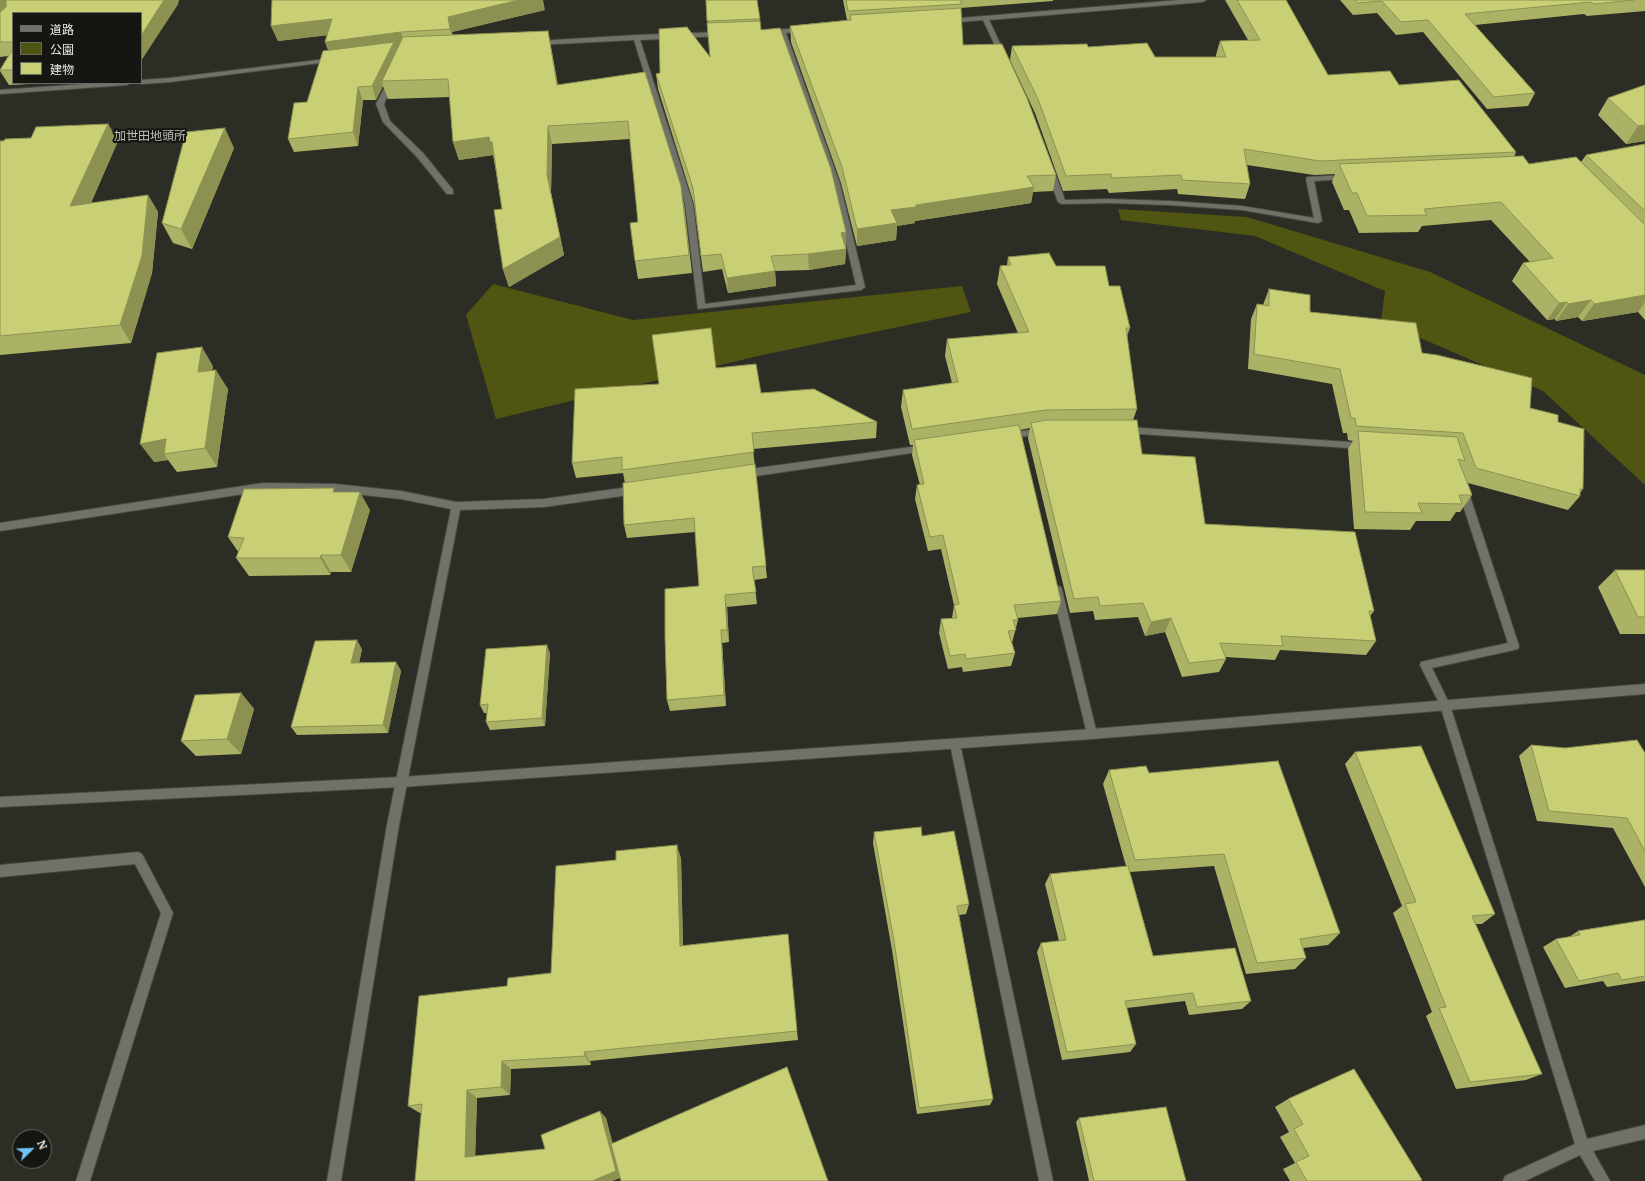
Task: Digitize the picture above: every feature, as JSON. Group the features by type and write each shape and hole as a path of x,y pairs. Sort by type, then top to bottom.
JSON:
{"street":[{"path":"939,22 1203,0"},
{"path":"986,19 1005,60"},
{"path":"759,33 813,30"},
{"path":"636,37 689,204 701,307 861,287 836,184 782,32"},
{"path":"533,43 636,37 728,34"},
{"path":"142,82 343,58"},
{"path":"393,77 380,104 387,122 420,155 450,192"},
{"path":"0,92 113,84"},
{"path":"1048,166 1062,202 1109,201 1169,203 1242,208 1318,221 1310,179 1357,177"},
{"path":"997,437 1022,438 1049,430"},
{"path":"1116,430 1370,447"},
{"path":"733,476 935,446"},
{"path":"1460,481 1514,646 1425,665 1445,705 1583,1147 1600,1177"},
{"path":"0,527 263,487 335,488 401,495 456,506 544,503 647,488"},
{"path":"334,1181 401,782 456,506"},
{"path":"1055,580 1092,734"},
{"path":"0,802 401,782 955,744 1645,689"},
{"path":"955,744 1046,1181"},
{"path":"0,871 138,858 167,913 83,1181"},
{"path":"1510,1181 1583,1147 1645,1132"}],"green space":[{"path":"1118,209 1247,217 1430,272 1645,375 1645,485 1543,391 1381,321 1385,291 1255,236 1121,220"},
{"path":"493,284 633,320 962,286 971,312 762,355 496,419 466,315"}],"building":[{"path":"6,0 164,0 142,34 142,12 12,12 12,42 0,42 0,12 6,7"},
{"path":"272,0 519,0 448,17 450,29 401,32 325,42 332,19 271,26"},
{"path":"706,0 757,0 760,19 707,21"},
{"path":"846,0 961,0 961,4 848,11"},
{"path":"1237,0 1286,0 1328,75 1390,71 1399,85 1459,80 1516,152 1320,161 1244,149 1250,184 1182,180 1181,175 1112,178 1111,174 1066,176 1038,99 1012,46 1087,44 1088,47 1147,43 1155,57 1226,57 1220,41 1260,40"},
{"path":"1355,0 1634,0 1594,4 1591,2 1465,14 1535,93 1494,97 1428,20 1401,22 1382,1 1357,3"},
{"path":"961,8 963,45 1002,44 1027,98 1056,175 1027,176 1034,187 891,210 897,223 857,229 842,167 790,26 851,20 850,15"},
{"path":"760,21 761,30 780,28 831,169 846,232 841,233 846,249 808,254 771,256 775,271 727,278 721,254 701,256 693,188 656,74 660,73 659,29 687,27 710,57 707,23"},
{"path":"548,31 557,85 645,72 681,186 689,255 635,261 630,223 638,222 628,121 548,126 547,175 560,237 503,269 494,210 502,209 492,142 490,142 489,137 453,142 448,79 382,81 403,37"},
{"path":"394,42 372,86 358,87 353,132 288,139 294,103 307,102 323,51"},
{"path":"12,51 12,70 0,70"},
{"path":"1645,85 1645,125 1638,126 1608,98"},
{"path":"108,124 70,206 148,195 142,256 120,325 0,336 0,141 4,141 5,139 31,138 36,127"},
{"path":"225,128 181,229 162,223 186,132"},
{"path":"1645,144 1645,211 1586,155"},
{"path":"1523,156 1529,164 1576,157 1645,225 1645,295 1594,304 1591,300 1568,304 1567,302 1559,303 1523,263 1553,258 1501,202 1424,209 1427,215 1367,216 1357,193 1352,193 1339,164"},
{"path":"1049,253 1056,266 1105,266 1109,286 1120,286 1130,328 1126,328 1137,409 1046,410 912,429 903,390 958,382 947,339 1029,332 1000,266 1011,265 1008,257"},
{"path":"1269,289 1310,295 1310,312 1416,323 1422,353 1437,355 1532,378 1530,408 1558,415 1558,422 1584,429 1583,489 1580,489 1580,496 1476,468 1463,433 1356,426 1355,418 1351,418 1340,369 1254,354 1257,304 1269,306"},
{"path":"711,328 716,368 756,364 761,393 814,389 877,422 752,433 754,452 622,470 622,457 572,463 575,389 659,384 652,335"},
{"path":"202,347 198,372 216,370 205,448 164,454 166,439 140,444 157,353"},
{"path":"1046,420 1137,420 1142,454 1195,457 1205,524 1355,532 1374,611 1369,611 1376,641 1281,636 1283,646 1220,643 1226,659 1189,663 1171,618 1151,622 1143,603 1100,606 1098,597 1074,599 1031,423"},
{"path":"1019,425 1061,601 1014,605 1018,620 1013,620 1016,630 1008,631 1015,653 966,659 965,654 950,656 941,619 957,618 954,605 959,604 943,535 930,537 917,485 924,484 914,440"},
{"path":"1358,431 1457,437 1465,461 1458,459 1472,495 1459,495 1462,504 1418,503 1422,513 1365,512"},
{"path":"755,464 766,566 752,567 756,592 725,595 727,630 721,630 724,695 667,700 665,589 699,586 694,518 624,525 623,483"},
{"path":"334,488 333,492 360,492 341,555 321,555 320,558 236,558 244,538 228,537 244,489"},
{"path":"1615,570 1645,570 1645,617 1638,617"},
{"path":"357,640 351,663 396,662 383,725 291,727 315,641"},
{"path":"547,645 542,718 486,722 488,704 480,705 486,649"},
{"path":"241,693 227,739 181,741 195,695"},
{"path":"1637,740 1645,753 1645,851 1627,818 1549,811 1531,745 1565,748"},
{"path":"1421,746 1495,914 1472,916 1542,1074 1470,1082 1439,1008 1446,1007 1405,904 1416,902 1355,752"},
{"path":"1278,761 1340,933 1300,939 1306,958 1257,963 1224,854 1135,860 1109,770 1146,766 1149,773"},
{"path":"921,827 922,836 954,831 969,904 957,906 993,1099 919,1108 894,941 874,832"},
{"path":"677,845 680,946 788,934 797,1031 584,1052 585,1056 502,1061 501,1087 467,1090 465,1157 545,1149 541,1135 600,1111 616,1171 592,1181 415,1181 422,1104 408,1106 419,996 507,986 508,978 551,973 556,866 616,860 616,851"},
{"path":"1128,866 1153,956 1235,948 1251,1001 1197,1007 1193,993 1125,1001 1136,1044 1067,1052 1041,943 1066,940 1050,874"},
{"path":"1645,920 1645,976 1622,980 1618,973 1579,981 1556,939 1580,935 1578,931"},
{"path":"787,1067 828,1181 621,1181 611,1144"},
{"path":"1354,1069 1422,1180 1307,1181 1296,1162 1309,1156 1294,1129 1303,1124 1288,1099"},
{"path":"1166,1107 1186,1181 1094,1181 1079,1118"}],"district":[{"name":"加世田地頭所","path":"150,137"}]}
